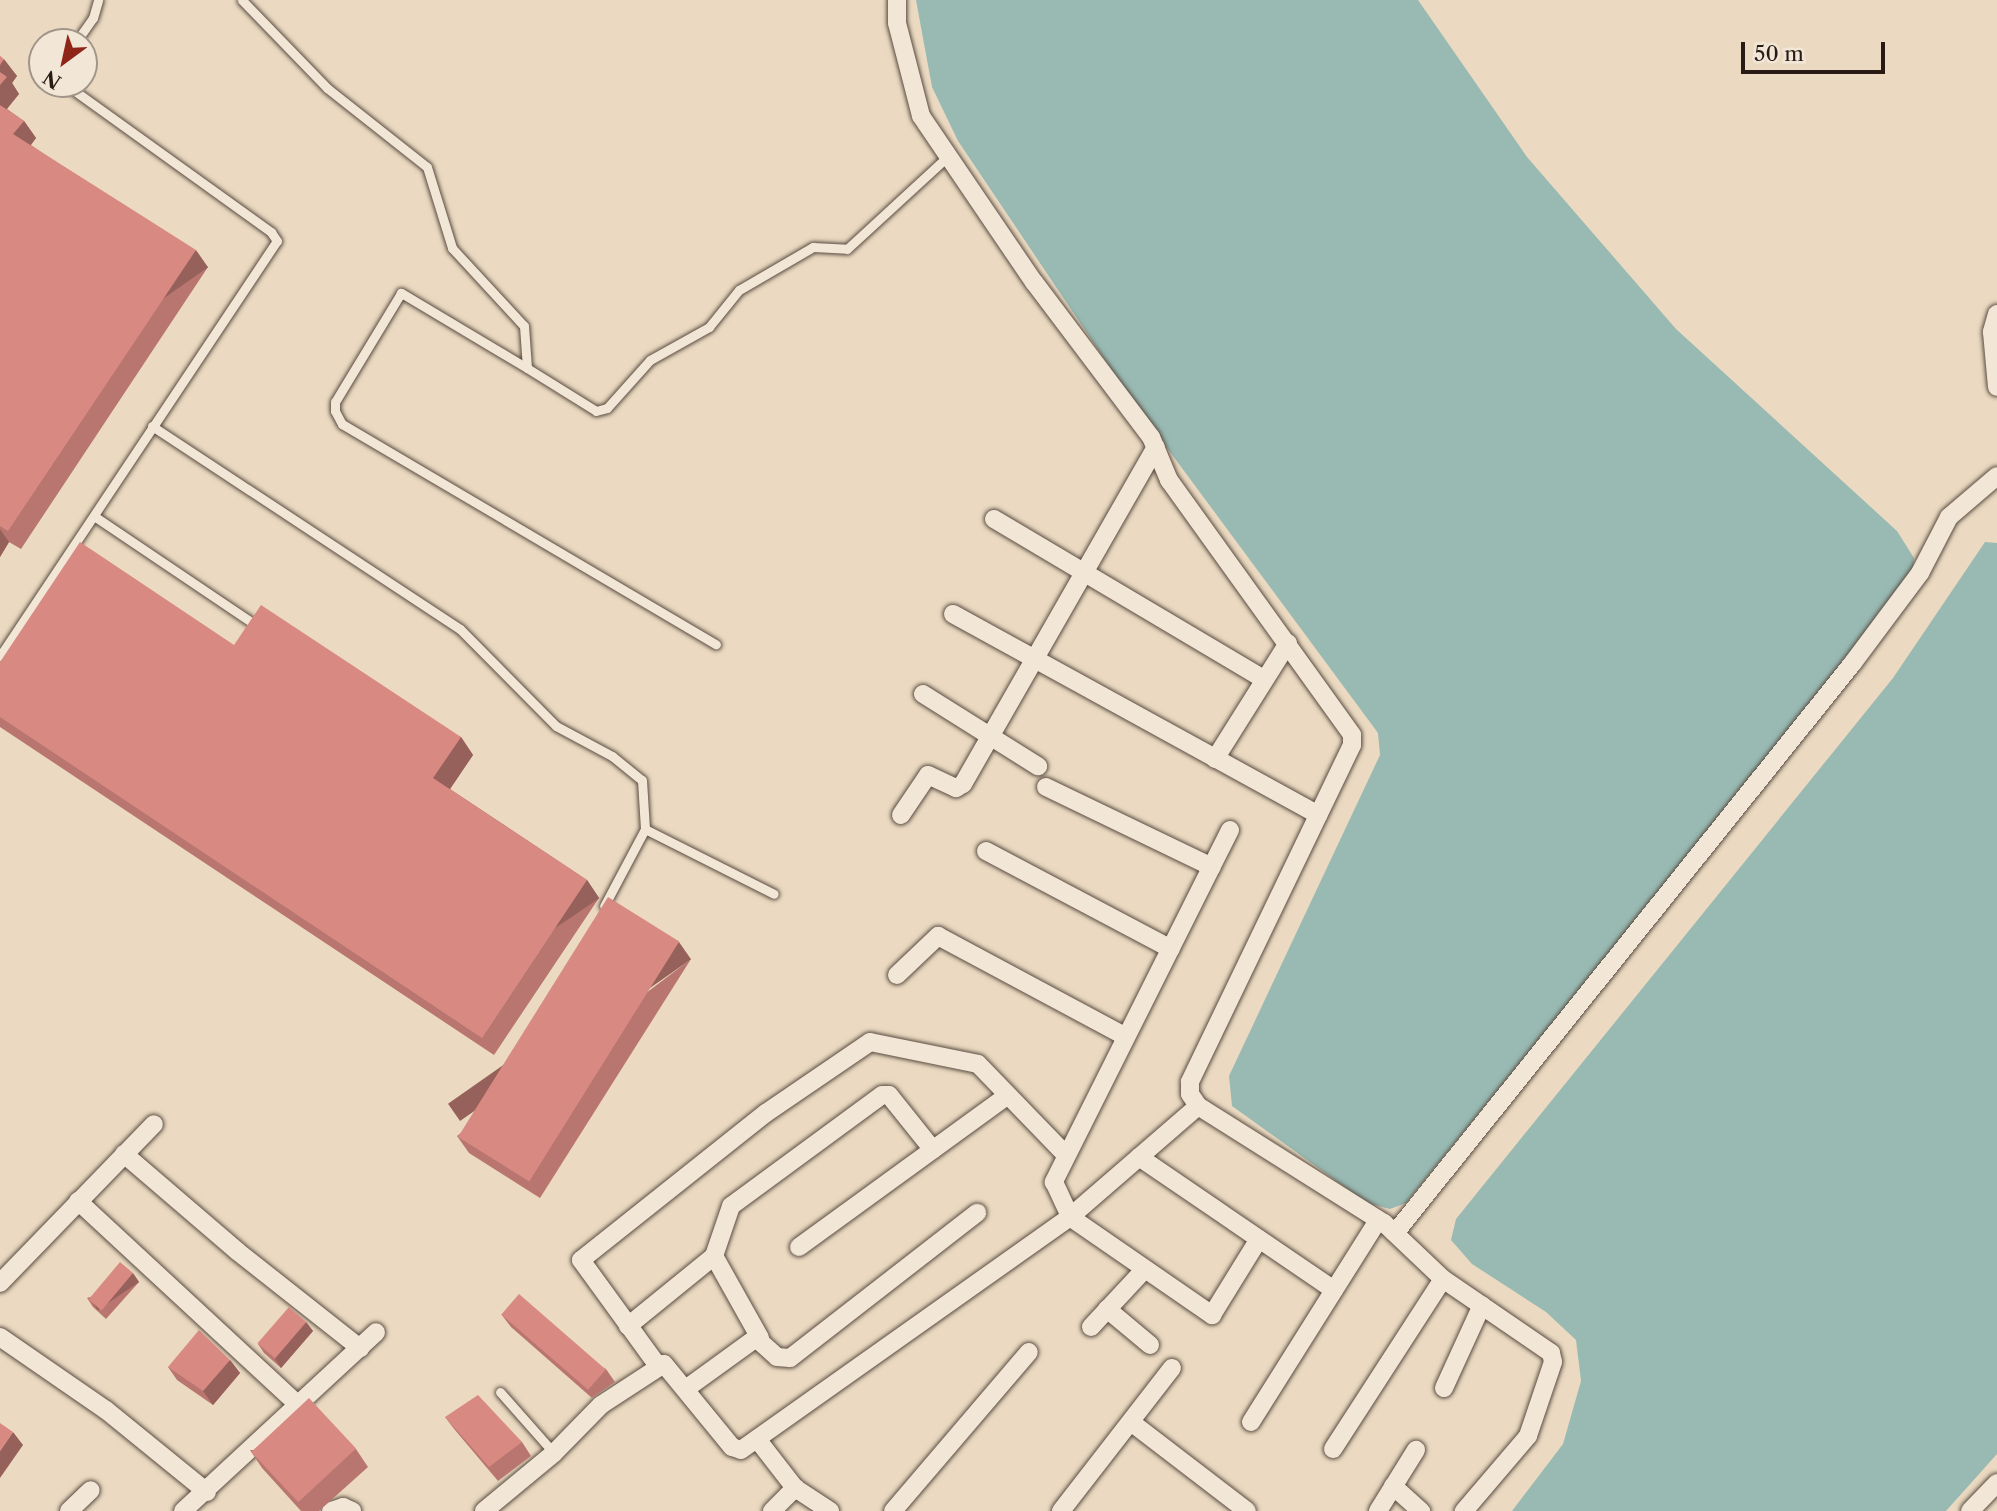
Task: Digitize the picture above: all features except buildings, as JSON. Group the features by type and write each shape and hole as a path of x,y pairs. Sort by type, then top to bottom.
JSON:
{"street":[{"path":"897,0 897,23 918,109 947,157 1156,447 1169,480 1352,735 1352,745 1190,1082 1190,1094 1198,1106 1378,1220 1443,1279 1545,1345 1553,1362 1528,1436 1464,1511"},
{"path":"1997,314 1992,332 1997,387"},
{"path":"901,815 928,775 960,788 1156,447"},
{"path":"1395,1233 1852,664 1920,573 1949,517 1997,476"},
{"path":"994,519 1264,679"},
{"path":"953,614 1318,815"},
{"path":"1215,759 1287,643"},
{"path":"923,694 1038,766"},
{"path":"1046,787 1212,867"},
{"path":"1230,830 1054,1182 1070,1217 1212,1315 1259,1239"},
{"path":"986,851 1171,949"},
{"path":"897,975 938,936 1126,1037"},
{"path":"658,1366 582,1265 584,1256 766,1114 870,1042 978,1064 1066,1155"},
{"path":"628,1326 714,1256 731,1206 882,1095 889,1095 933,1150"},
{"path":"799,1247 1008,1095"},
{"path":"484,1511 554,1452 601,1405 658,1366 668,1366 737,1451 1070,1217 1198,1106"},
{"path":"0,1283 154,1124"},
{"path":"124,1154 236,1251 360,1348"},
{"path":"1139,1157 1334,1290"},
{"path":"78,1201 299,1406"},
{"path":"714,1256 760,1338 777,1357 790,1359 977,1213"},
{"path":"1251,1422 1378,1220"},
{"path":"1091,1327 1144,1270"},
{"path":"1333,1448 1443,1279"},
{"path":"1444,1388 1482,1305"},
{"path":"1107,1309 1150,1345"},
{"path":"183,1511 207,1492 376,1332"},
{"path":"0,1337 107,1410 207,1492"},
{"path":"687,1388 753,1339 760,1338"},
{"path":"893,1511 1029,1352"},
{"path":"1061,1511 1172,1368"},
{"path":"1130,1422 1247,1511"},
{"path":"757,1438 795,1488 830,1511"},
{"path":"1378,1511 1416,1450"},
{"path":"1970,1511 1997,1483"},
{"path":"1393,1486 1421,1511"},
{"path":"772,1511 795,1488"},
{"path":"69,1511 90,1490"},
{"path":"331,1511 343,1507 352,1511"}],"lane":[{"path":"86,28 93,18 98,0"},
{"path":"242,0 327,88 427,167 452,248 524,326 527,368"},
{"path":"0,656 277,241 271,232 84,98"},
{"path":"716,644 342,424 335,411 335,402 401,293 602,411 650,360 709,327 739,290 813,247 847,248 947,157"},
{"path":"152,426 460,629 556,726 612,756 642,780 645,829 595,920"},
{"path":"94,516 254,624"},
{"path":"645,829 774,894"},
{"path":"500,1392 554,1452"}],"water":[{"path":"916,0 1418,0 1527,157 1676,329 1897,531 1914,558 1912,580 1406,1203 1390,1209 1367,1203 1232,1106 1229,1076 1380,755 1378,733 1136,406 958,141 932,87"},
{"path":"1985,542 1997,543 1997,1454 1946,1511 1512,1511 1563,1444 1581,1381 1576,1340 1546,1312 1472,1264 1451,1240 1456,1219 1893,678"}]}
